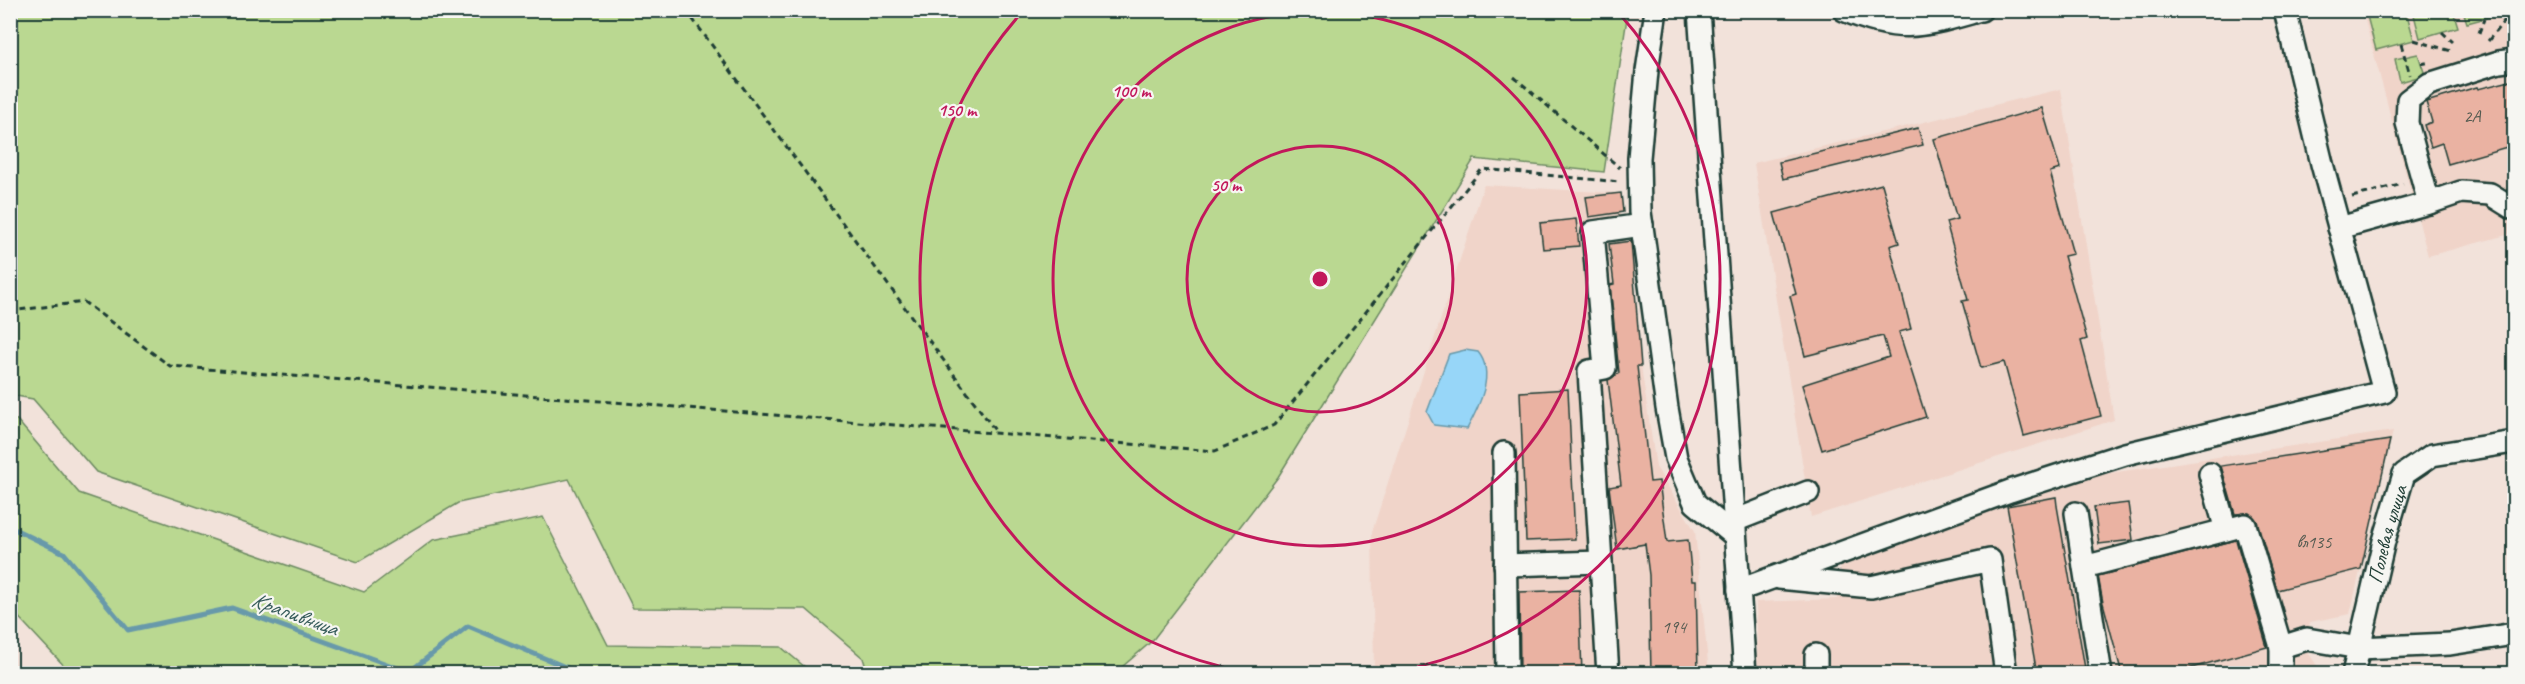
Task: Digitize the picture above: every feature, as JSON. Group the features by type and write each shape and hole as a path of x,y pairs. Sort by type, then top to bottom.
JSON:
{"street":[{"path":"1656,10 1639,158 1640,184 1642,225 1676,458 1695,503 1734,528"},
{"path":"1699,10 1745,674"},
{"path":"1844,10 1870,21 1903,27 1925,25 1981,10"},
{"path":"1739,590 2010,491 2125,454 2384,392 2332,202 2285,10"},
{"path":"2429,203 2407,123 2408,100 2429,84 2499,62 2514,60"},
{"path":"2339,228 2461,192 2490,194 2514,209"},
{"path":"1608,674 1589,371 1605,368 1593,232 1642,225"},
{"name":"Полевая улица","path":"2353,674 2384,541 2404,474 2432,455 2514,442"},
{"path":"1504,453 1507,674"},
{"path":"2210,474 2226,530"},
{"path":"1734,528 1808,492"},
{"path":"2076,513 2102,674"},
{"path":"2084,567 2245,525 2281,647 2282,674"},
{"path":"1773,578 1871,587 1990,560 2006,674"},
{"path":"1505,566 1601,562"},
{"path":"2281,647 2307,639 2359,648 2450,644 2514,634"}],"path":[{"path":"686,10 997,433"},
{"path":"2488,41 2512,11"},
{"path":"2479,33 2484,19"},
{"path":"2442,32 2453,42"},
{"path":"2414,40 2451,51"},
{"path":"2402,44 2415,94"},
{"path":"1515,77 1640,184"},
{"path":"10,311 84,302 170,366 1215,451 1274,425 1482,169 1640,184"},
{"path":"2332,202 2421,179"}],"shaded area":[{"path":"2371,10 2514,11 2514,233 2428,256 2363,13"},
{"path":"2061,89 2114,420 1811,517 1754,163"},
{"path":"1484,185 1616,193 1633,282 1641,366 1656,467 1695,531 1709,673 1374,673 1372,532"},
{"path":"2393,431 2350,614 2310,622 2305,648 2322,673 1758,673 1756,602 1837,599 1841,566 2015,494 2110,473"}],"green space":[{"path":"11,10 1628,11 1604,172 1474,159 1278,477 1152,641 1115,673 868,674 863,658 806,609 633,608 569,479 458,503 358,562 96,472 33,399 11,395"},
{"path":"2386,11 2406,11 2414,40 2376,50 2367,16"},
{"path":"2413,11 2453,11 2458,27 2420,38"},
{"path":"2463,11 2504,11 2505,13 2467,23"},
{"path":"2418,54 2425,75 2400,82 2395,59"},
{"path":"11,419 17,420 79,493 364,592 433,540 543,517 608,645 781,647 812,673 75,673 69,671 11,609"}],"water":[{"path":"1465,350 1478,352 1486,370 1484,390 1476,411 1467,429 1434,425 1427,412 1449,354"}],"building":[{"path":"2514,80 2514,145 2448,164 2442,143 2431,147 2424,125 2432,122 2426,102 2477,87 2478,89"},
{"path":"2042,108 2060,169 2050,172 2073,254 2064,256 2087,339 2081,341 2101,416 2024,436 2004,362 1981,368 1962,301 1968,300 1946,222 1957,219 1934,139"},
{"path":"1918,128 1923,145 1783,179 1779,162"},
{"path":"1882,184 1899,243 1890,246 1911,329 1899,332 1926,417 1822,450 1802,385 1889,357 1883,336 1805,356 1790,296 1796,294 1774,213"},
{"path":"1621,193 1623,212 1589,217 1586,197"},
{"path":"1576,219 1579,246 1543,249 1540,223"},
{"path":"1631,241 1641,366 1637,366 1650,482 1659,481 1667,542 1688,540 1692,581 1696,581 1698,674 1651,674 1649,575 1645,544 1617,549 1609,487 1621,485 1608,380 1619,373 1610,285 1614,284 1609,244"},
{"path":"1568,389 1575,539 1526,541 1520,392"},
{"path":"2390,440 2361,569 2277,590 2257,521 2249,513 2235,514 2221,466"},
{"path":"2056,497 2086,674 2037,674 2007,506"},
{"path":"2128,503 2133,540 2099,544 2094,507"},
{"path":"2236,540 2267,647 2170,674 2122,674 2098,576"},
{"path":"1579,590 1582,674 1520,674 1519,592"}],"waterway":[{"name":"Крапивница","path":"10,527 64,553 128,630 232,608 409,672 468,626 582,674"}]}
